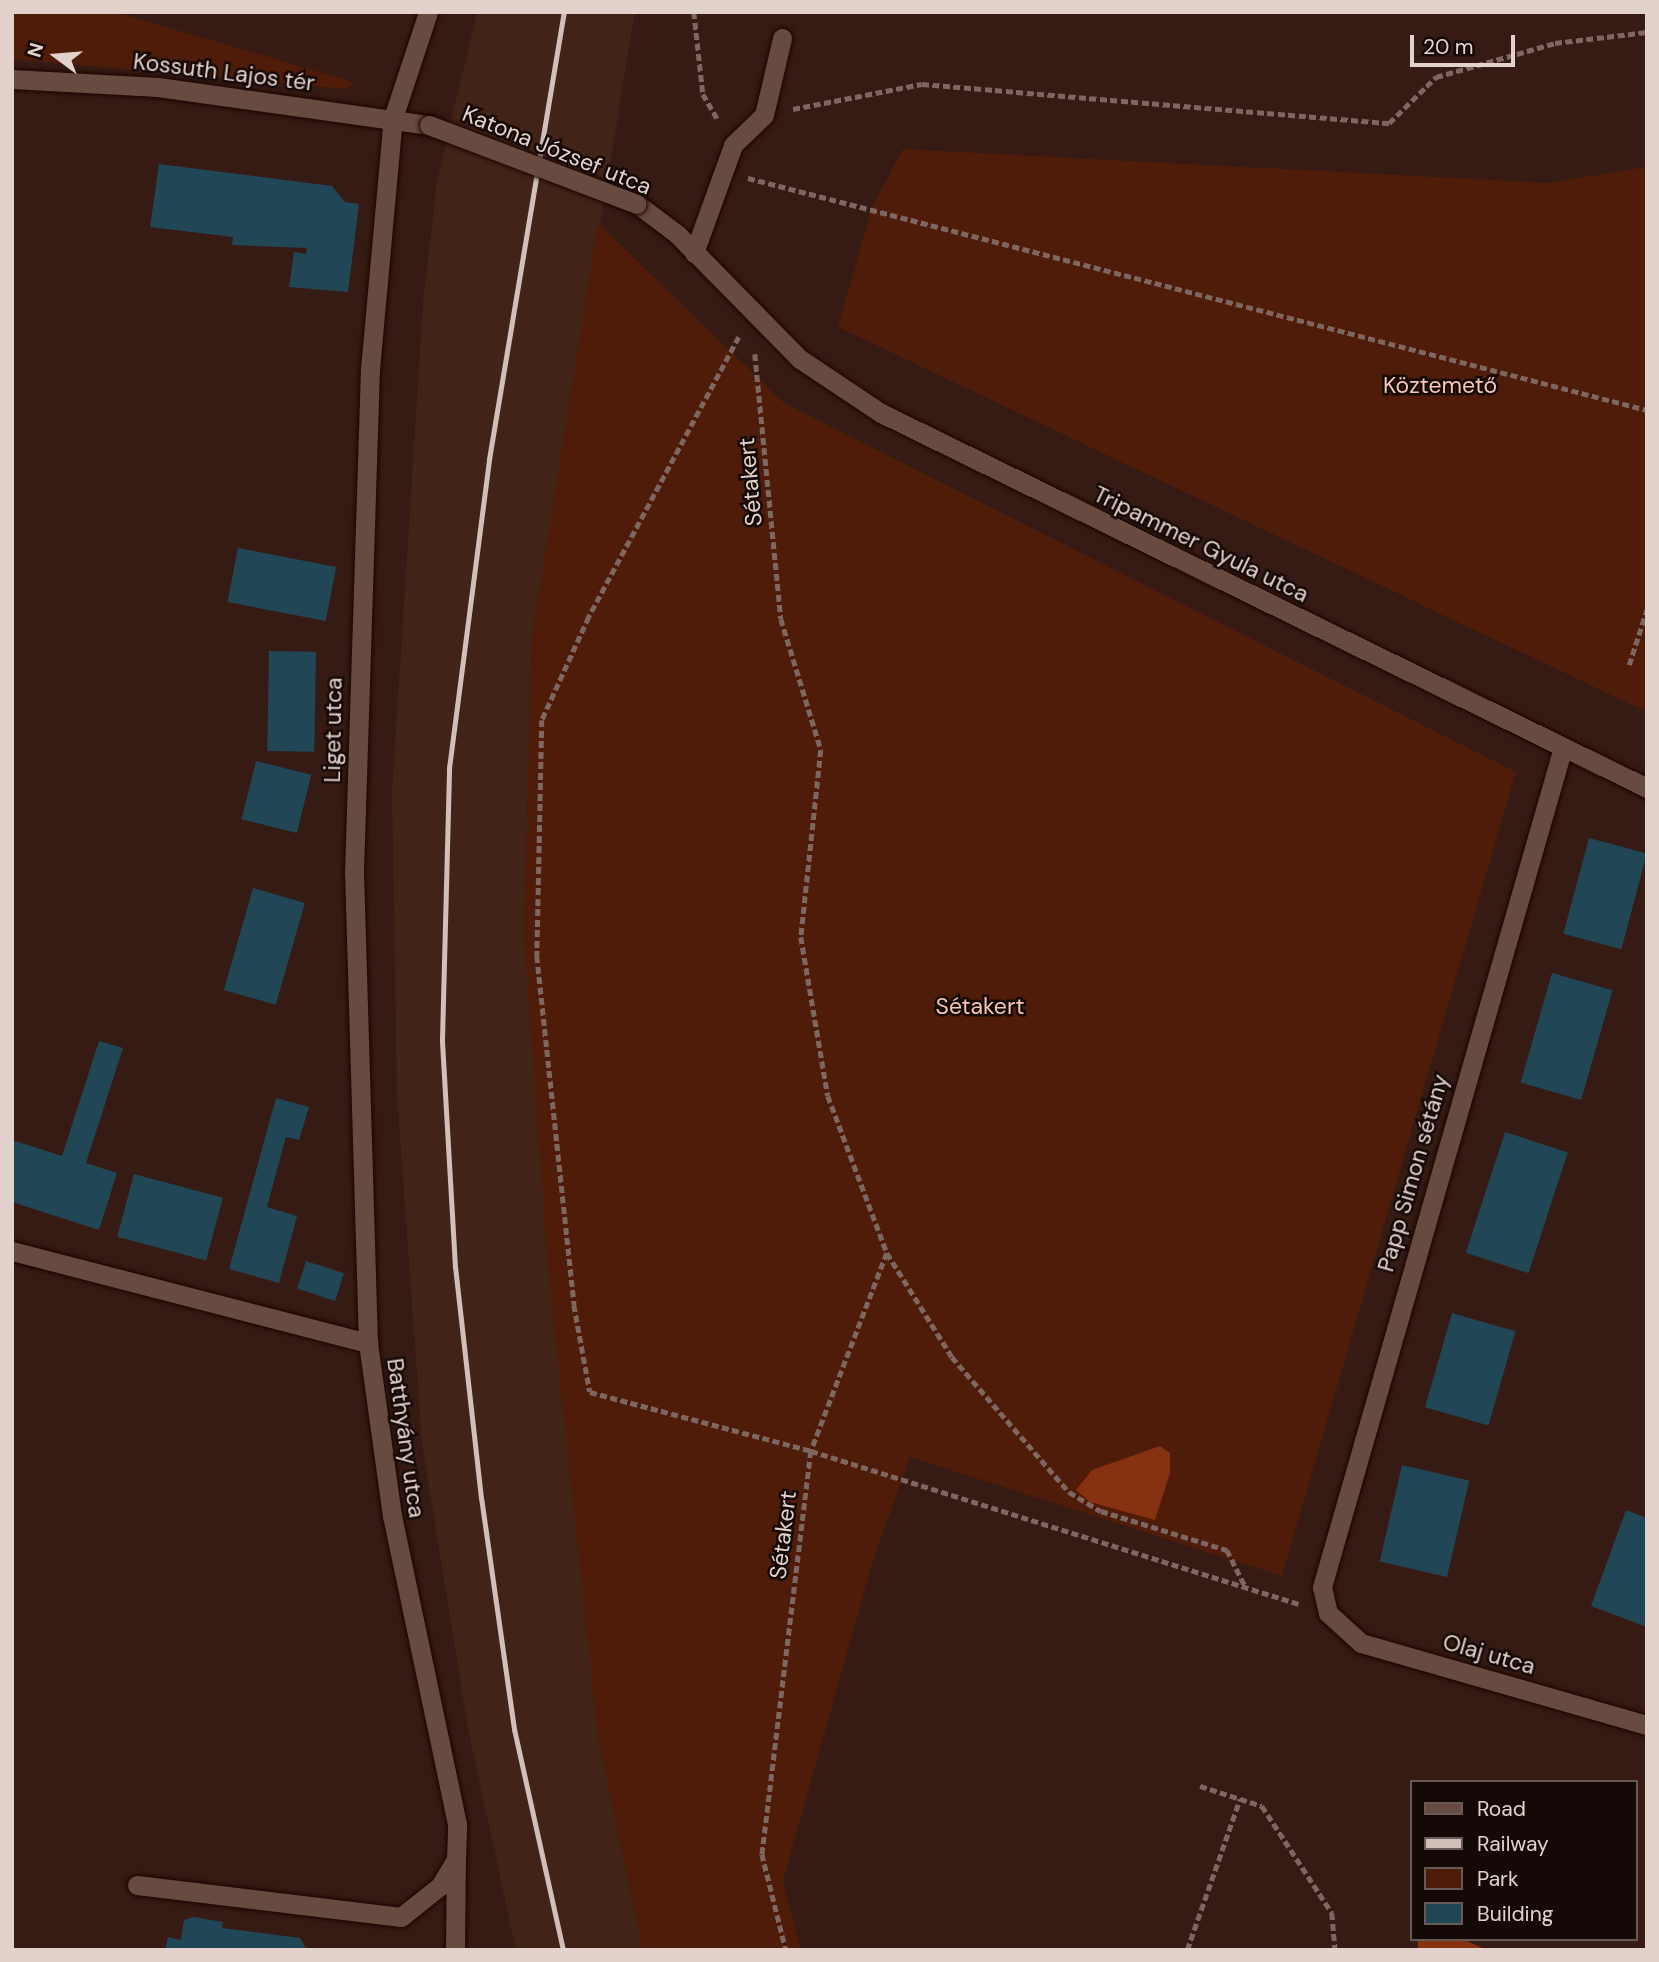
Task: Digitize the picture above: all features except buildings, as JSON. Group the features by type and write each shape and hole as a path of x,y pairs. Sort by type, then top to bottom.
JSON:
{"street":[{"name":"Liget utca","path":"368,1343 354,872 370,369 393,118 428,12"},
{"path":"694,253 733,145 764,115 782,38"},
{"name":"Kossuth Lajos tér","path":"12,79 158,87 429,125"},
{"name":"Katona József utca","path":"429,125 637,204 694,253 751,315"},
{"name":"Tripammer Gyula utca","path":"751,315 832,384 881,414 1647,788"},
{"name":"Papp Simon sétány","path":"1328,1612 1321,1573 1563,747"},
{"name":"Batthyány utca","path":"12,1251 368,1343 392,1516 457,1824 455,1950"},
{"name":"Olaj utca","path":"1328,1612 1361,1643 1647,1725"},
{"path":"137,1885 401,1917 440,1886 456,1859"}],"path":[{"path":"694,12 703,94 733,145"},
{"path":"764,115 922,85 1389,123 1436,77 1555,43 1647,32"},
{"path":"724,173 1647,410"},
{"path":"751,315 589,617 542,720 537,956 574,1305 590,1392 811,1451 1328,1612"},
{"name":"Sétakert","path":"751,315 780,619 821,750 802,937 828,1096 887,1253 811,1451 762,1854 786,1950"},
{"path":"1629,665 1647,610"},
{"path":"887,1253 952,1357 1069,1492 1101,1511 1227,1550 1246,1587"},
{"path":"1200,1786 1262,1806 1332,1913 1335,1950"},
{"path":"1187,1950 1240,1800"}],"shaded area":[{"path":"477,12 635,12 532,638 524,936 598,1735 643,1950 516,1950 468,1729 422,1443 397,1095 392,793 423,303 437,181"},
{"path":"1160,1446 1170,1453 1170,1473 1155,1520 1090,1502 1076,1490 1092,1470"},
{"path":"1418,1941 1467,1941 1487,1950 1418,1950"}],"green space":[{"path":"12,12 115,12 354,82 347,89 12,59"},
{"name":"Köztemető","path":"903,149 1548,183 1647,167 1647,712 838,327 872,207"},
{"name":"Sétakert","path":"598,223 784,403 1516,772 1282,1576 910,1457 872,1564 783,1881 801,1950 643,1950 598,1735 548,1266 524,936 532,638"}],"railway":[{"path":"563,1950 514,1729 481,1498 455,1267 442,1039 449,768 489,459 564,12"}]}
